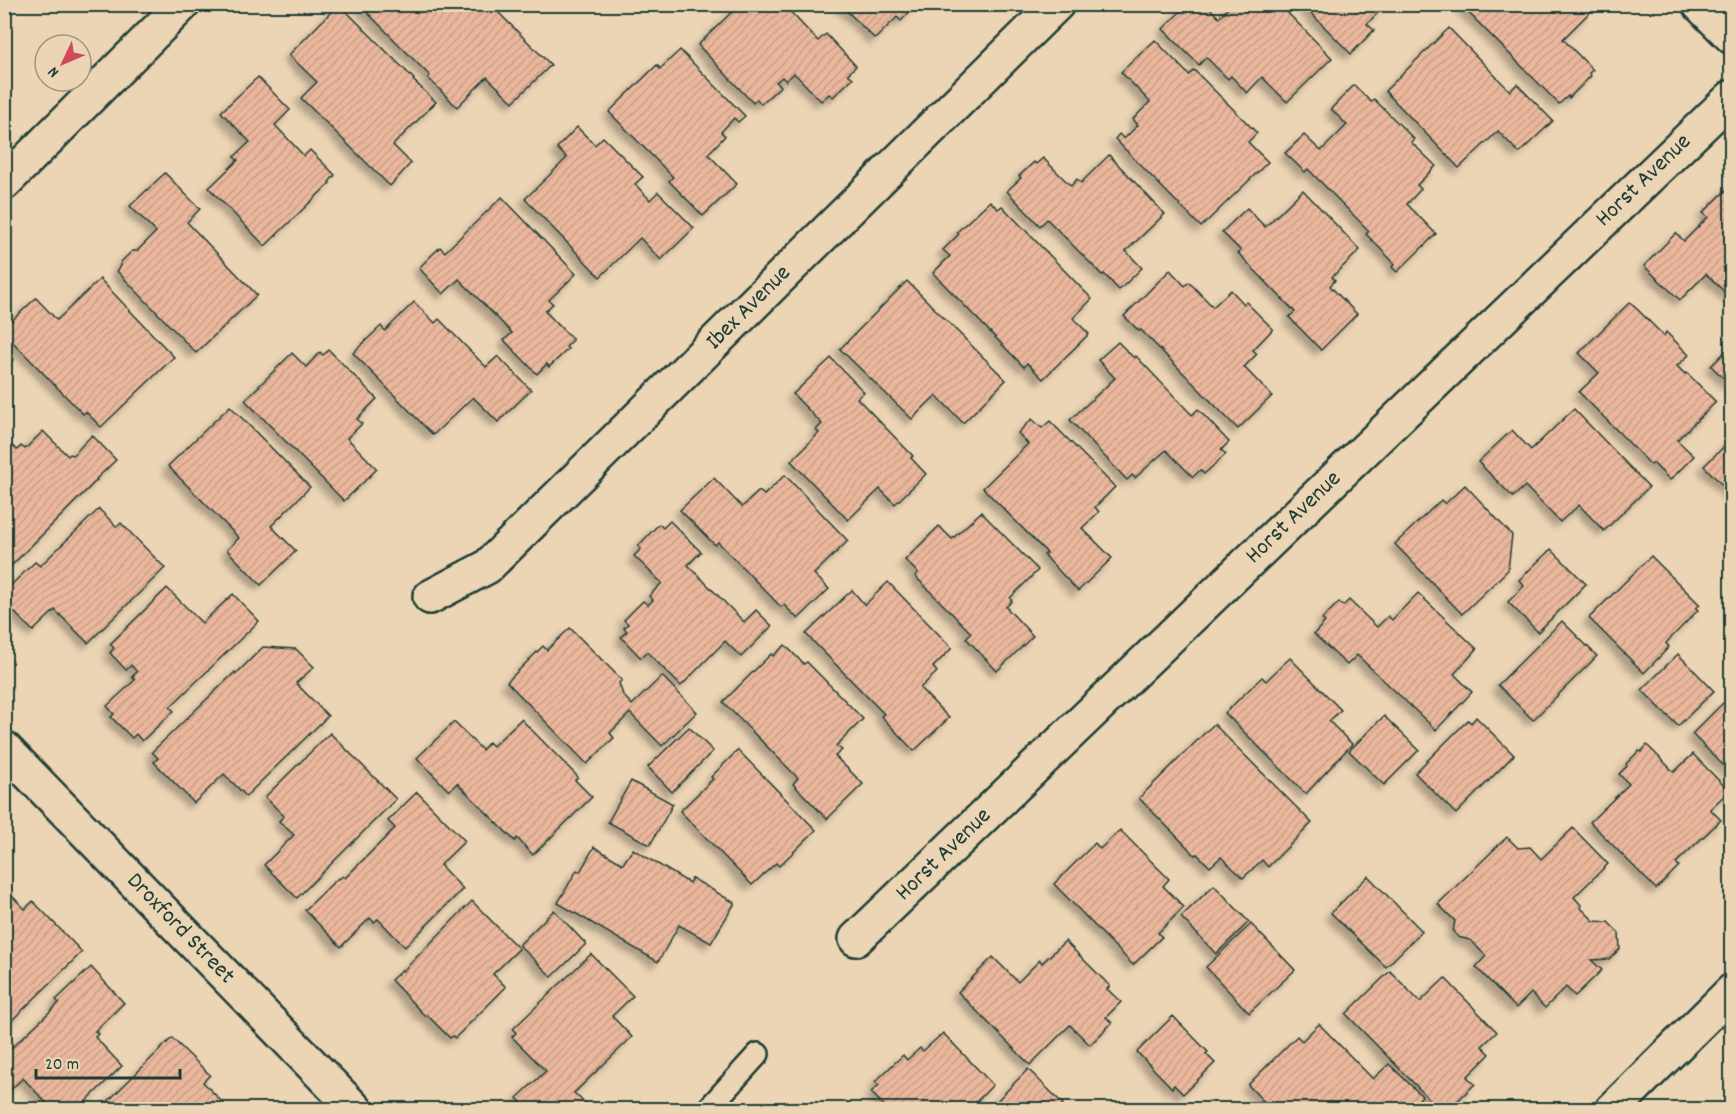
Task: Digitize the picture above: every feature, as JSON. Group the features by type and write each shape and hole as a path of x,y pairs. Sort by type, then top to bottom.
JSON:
{"street":[{"path":"4,183 183,4"},
{"name":"Ibex Avenue","path":"430,597 487,567 1057,4"},
{"path":"1699,4 1731,37"},
{"name":"Horst Avenue","path":"856,939 1731,97"},
{"name":"Droxford Street","path":"4,748 356,1110"},
{"path":"1612,1110 1731,991"}],"lane":[{"path":"707,1110 758,1054"}],"building":[{"path":"339,4 436,102 393,145 411,163 390,186 301,98 317,82 289,55"},
{"path":"359,4 490,4 551,65 513,102 487,77 457,107 428,78 430,76"},
{"path":"740,4 783,4 818,41 826,34 856,66 848,74 853,78 833,97 829,94 821,101 794,73 786,81 782,77 776,82 781,86 761,104 757,99 753,103 698,45"},
{"path":"840,4 917,4 901,21 897,17 875,39"},
{"path":"1188,4 1206,4 1219,18 1232,4 1279,4 1332,58 1287,102 1262,77 1247,93 1231,76 1228,79 1206,57 1199,65 1163,29"},
{"path":"1302,4 1386,4 1367,24 1374,30 1351,54"},
{"path":"1460,4 1584,4 1591,11 1563,39 1593,70 1589,73 1591,76 1569,98 1568,96 1559,104"},
{"path":"1449,28 1510,91 1517,84 1553,121 1519,153 1498,131 1459,168 1385,91"},
{"path":"1155,40 1189,75 1194,70 1257,133 1248,142 1268,162 1201,227 1115,139 1119,134 1124,139 1138,125 1133,119 1150,102 1121,72"},
{"path":"680,50 745,116 738,122 734,118 721,132 725,136 708,154 737,184 703,216 669,181 673,177 609,112 657,65 660,69"},
{"path":"258,77 290,110 275,125 304,156 310,150 335,175 330,183 265,246 209,188 238,160 234,157 250,142 221,112"},
{"path":"1354,85 1371,102 1374,99 1414,139 1411,142 1436,166 1417,185 1421,189 1407,204 1436,234 1397,272 1392,267 1395,264 1366,234 1369,231 1308,169 1305,172 1285,153 1304,135 1321,151 1347,125 1331,109"},
{"path":"577,127 595,145 603,137 643,177 635,184 650,200 658,192 694,228 661,260 640,238 600,277 525,199 567,158 557,148"},
{"path":"1109,155 1165,214 1126,251 1142,268 1119,290 1047,219 1040,226 1007,191 1034,162 1036,164 1043,158 1071,186 1077,179 1081,183"},
{"path":"165,173 200,209 187,222 257,295 196,353 117,271 121,262 132,251 137,251 156,232 130,206"},
{"path":"1732,184 1732,299 1706,274 1680,300 1644,266 1676,233 1684,241 1708,217 1703,213"},
{"path":"1303,190 1360,250 1332,277 1335,280 1330,286 1357,314 1321,350 1289,317 1295,312 1238,253 1241,251 1222,232 1247,208 1265,227"},
{"path":"502,197 576,274 549,300 553,304 545,311 573,340 566,347 568,349 549,367 547,364 537,374 504,340 512,333 459,279 443,294 419,268 440,247 445,252"},
{"path":"990,201 998,209 1002,206 1092,299 1073,318 1089,334 1043,379 1027,363 1024,367 933,273 950,256 943,250 959,234 957,232"},
{"path":"1170,270 1185,286 1189,282 1213,307 1231,290 1273,329 1253,350 1257,354 1244,367 1272,396 1238,429 1141,330 1139,331 1124,316"},
{"path":"100,279 174,357 101,427 86,412 83,414 4,333 4,328 36,298 57,320"},
{"path":"907,281 1006,380 963,423 936,395 912,419 840,349"},
{"path":"414,302 435,323 439,319 486,367 498,356 531,390 498,422 473,397 433,435 353,353 381,326 385,331"},
{"path":"1630,302 1664,336 1666,332 1689,355 1677,366 1716,402 1677,440 1694,456 1670,480 1653,463 1651,465 1579,392 1599,373 1579,353"},
{"path":"1118,342 1134,358 1136,356 1192,415 1198,409 1229,442 1221,450 1226,454 1204,474 1200,470 1193,477 1166,450 1135,478 1132,475 1127,480 1070,420 1115,378 1098,360"},
{"path":"1732,345 1732,386 1711,366"},
{"path":"4,349 14,359 4,368"},
{"path":"329,350 377,399 357,419 362,424 347,438 377,469 344,501 245,400 292,353 306,367 320,352 323,355"},
{"path":"831,358 864,392 857,398 913,456 911,458 926,474 895,504 880,489 848,520 791,461 819,433 816,430 822,424 793,394"},
{"path":"230,406 310,487 271,526 296,551 261,585 227,550 239,538 168,466"},
{"path":"1574,409 1649,487 1604,531 1579,505 1560,522 1525,486 1513,497 1478,462 1512,430 1531,450"},
{"path":"1032,419 1042,428 1050,421 1115,487 1095,507 1099,512 1082,528 1112,558 1078,591 1044,555 1047,553 983,488 1028,444 1018,433"},
{"path":"43,431 68,456 73,455 92,435 116,460 6,571 4,569 4,451 11,445 17,450 21,446 25,449"},
{"path":"1732,439 1732,495 1704,466"},
{"path":"785,475 848,541 814,574 829,589 798,619 784,605 781,607 718,542 715,545 680,510 714,478 742,507 759,491 764,495"},
{"path":"1465,485 1512,535 1508,570 1462,614 1395,544 1441,500 1445,504"},
{"path":"99,509 117,527 121,523 165,568 88,643 55,610 33,631 4,602 4,592 35,562 40,566"},
{"path":"981,512 1038,570 1010,598 1012,601 1006,607 1033,636 997,671 966,638 971,633 915,576 918,573 905,560 939,526 952,539"},
{"path":"670,521 701,552 688,565 744,622 756,610 772,626 741,657 725,641 681,686 647,652 641,658 621,637 627,631 624,628 628,624 624,620 643,601 648,605 653,600 649,596 662,583 634,556 641,549 638,546 659,524 663,528"},
{"path":"1551,549 1586,584 1538,632 1508,602 1524,586 1519,580"},
{"path":"1651,556 1700,605 1696,608 1698,610 1666,643 1669,647 1644,673 1589,618"},
{"path":"888,582 952,648 933,667 937,672 920,688 949,718 914,751 881,716 884,714 806,634 852,590 865,605"},
{"path":"167,588 202,623 233,594 259,621 170,707 174,711 142,741 136,734 132,738 111,717 114,714 107,706 135,680 132,677 137,672 131,665 126,670 110,653 114,648 110,644"},
{"path":"1418,593 1477,649 1454,674 1472,692 1436,730 1357,655 1347,665 1314,634 1325,622 1322,619 1339,602 1343,606 1349,600 1377,627 1388,616 1392,620"},
{"path":"1562,621 1597,656 1533,720 1498,685"},
{"path":"570,628 622,680 619,683 623,695 632,705 662,676 697,712 662,746 630,713 610,733 614,738 587,764 507,682 543,646 547,650"},
{"path":"785,645 804,664 807,662 863,719 836,746 842,750 835,756 863,784 827,819 793,784 798,778 723,702 771,654 773,656"},
{"path":"263,647 296,649 314,667 296,683 328,716 246,796 224,774 194,803 154,762 158,758 152,752"},
{"path":"1678,654 1714,691 1678,726 1642,690"},
{"path":"1290,658 1341,710 1329,721 1352,744 1306,794 1225,713 1262,677 1266,681"},
{"path":"1724,702 1732,709 1732,774 1692,734"},
{"path":"1384,716 1419,750 1384,785 1349,751"},
{"path":"1476,717 1514,755 1456,814 1415,773 1468,720 1471,723"},
{"path":"521,719 578,777 575,780 592,797 533,855 517,838 515,841 457,783 449,791 417,758 454,722 482,750 489,742 493,746"},
{"path":"1214,724 1312,823 1268,867 1262,860 1243,878 1221,857 1210,867 1197,854 1195,855 1139,798"},
{"path":"689,727 713,751 672,792 648,767"},
{"path":"330,733 396,799 297,898 264,865 294,835 279,821 284,816 265,797"},
{"path":"1647,745 1674,772 1693,754 1729,791 1710,809 1721,820 1676,863 1679,866 1656,889 1590,822 1629,784 1619,774 1627,766 1626,764"},
{"path":"738,750 816,830 779,866 776,863 752,885 680,811 713,779 711,777"},
{"path":"631,781 673,804 650,845 608,822"},
{"path":"417,792 465,841 440,865 463,889 405,947 378,919 374,922 370,918 341,947 305,910 338,878 343,876 345,878 395,828 388,821"},
{"path":"1573,828 1608,864 1574,897 1594,921 1608,922 1619,933 1620,949 1609,959 1591,960 1602,970 1575,996 1566,987 1545,1008 1531,993 1516,1008 1476,967 1486,956 1470,940 1458,937 1453,931 1455,921 1438,904 1507,837 1518,848 1530,847 1541,859"},
{"path":"1120,830 1169,879 1163,886 1184,907 1158,933 1162,937 1133,965 1054,884 1095,843 1100,849"},
{"path":"594,847 623,864 633,849 689,883 692,878 735,903 711,943 679,925 658,962 558,903 577,870 580,872"},
{"path":"1368,876 1422,931 1386,967 1331,913"},
{"path":"1214,885 1249,922 1216,954 1181,917"},
{"path":"8,892 25,909 33,901 82,952 4,1028 4,896"},
{"path":"472,901 519,949 493,974 506,987 455,1038 453,1036 450,1038 427,1015 425,1016 391,980 403,971"},
{"path":"554,910 586,944 552,977 519,945"},
{"path":"1251,924 1295,970 1249,1013 1206,967"},
{"path":"1065,941 1110,986 1107,989 1121,1002 1106,1017 1112,1023 1090,1045 1070,1025 1030,1065 958,992 993,957 1018,982 1040,960 1042,963"},
{"path":"591,954 633,996 612,1016 632,1037 574,1093 585,1103 578,1110 521,1110 524,1106 517,1098 546,1071 512,1037 516,1033 513,1029"},
{"path":"91,967 124,1003 95,1031 98,1034 95,1037 122,1066 77,1110 53,1110 23,1078 4,1096 4,1055 59,1003 56,1000"},
{"path":"1390,971 1420,1002 1445,978 1497,1032 1482,1046 1490,1054 1467,1077 1475,1084 1448,1110 1440,1110 1346,1014"},
{"path":"1173,1016 1208,1052 1206,1054 1215,1063 1183,1094 1174,1085 1172,1088 1137,1052"},
{"path":"1319,1024 1373,1079 1389,1064 1422,1096 1408,1110 1272,1110 1248,1085 1297,1036 1302,1041"},
{"path":"943,1033 993,1085 974,1104 980,1110 888,1110 871,1092 879,1085 875,1082 903,1055 907,1060 920,1048 923,1051"},
{"path":"172,1038 210,1075 203,1082 226,1106 222,1110 99,1110"},
{"path":"1028,1069 1063,1104 1058,1110 1003,1110 996,1102"}]}
